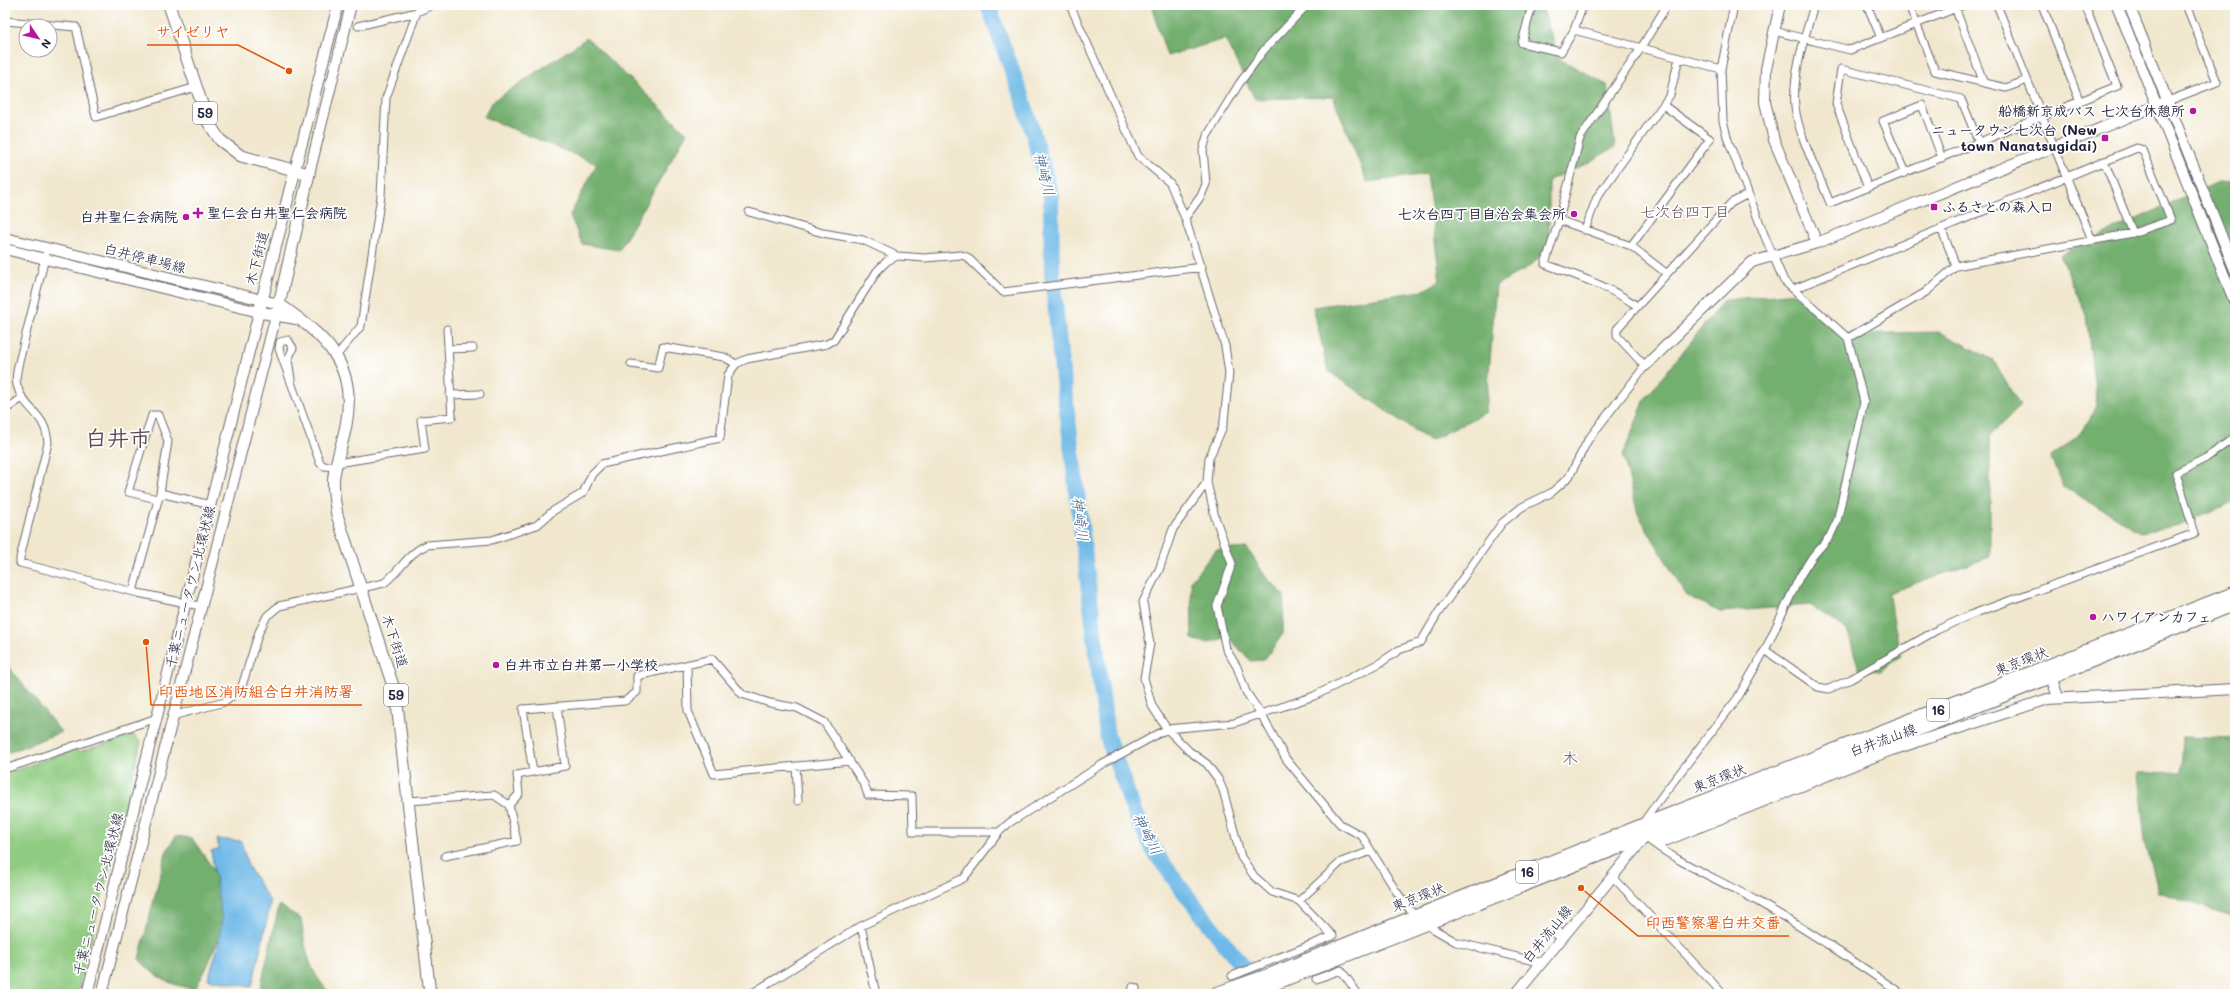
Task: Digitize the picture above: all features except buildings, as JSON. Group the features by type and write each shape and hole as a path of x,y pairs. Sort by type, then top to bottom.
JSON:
{"highway":[{"name":"東京環状","path":"2049,672 2235,594"},
{"name":"東京環状","path":"1273,979 1413,916 1539,868 1643,831 2049,672 2235,604"},
{"name":"東京環状","path":"1216,994 1239,985 1273,979 1426,924 1643,831"}],"main road":[{"name":"59","path":"169,5 210,128 231,150 240,156 308,174"},
{"path":"295,170 338,5"},
{"path":"279,304 308,174 351,5"},
{"path":"1780,5 1766,69 1765,102 1774,140 1817,243"},
{"path":"2117,5 2235,302"},
{"path":"2129,5 2235,270"},
{"path":"1645,366 1752,262 1817,243 2168,101"},
{"name":"木下街道","path":"295,170 259,312 301,320"},
{"name":"白井停車場線","path":"5,238 279,304"},
{"name":"白井停車場線","path":"5,248 45,259 129,278 259,312"},
{"name":"木下街道","path":"279,304 321,336 337,355 346,378 349,405 347,424 337,465 333,493 337,515 396,695 430,994"},
{"name":"千葉ニュータウン北環状線","path":"102,994 200,606 279,304"},
{"name":"千葉ニュータウン北環状線","path":"87,994 259,312"},
{"path":"2049,672 2058,697"},
{"name":"白井流山線","path":"1516,994 1612,876 1643,831 1662,842 1886,752 2058,697 2235,689"}],"street":[{"path":"358,26 417,12 432,5"},
{"path":"1070,5 1138,156 1170,183 1185,218 1202,267 1224,346 1229,373 1222,429 1209,458 1207,482 1216,517 1232,564 1217,606 1226,649 1237,667 1246,692 1261,714 1286,759 1325,808 1340,824 1362,836 1413,916 1456,942 1542,963"},
{"path":"1185,218 1201,196 1206,184 1203,150 1207,136 1239,84 1264,50 1307,5"},
{"path":"1532,5 1522,43 1561,52 1574,30 1583,5"},
{"path":"1637,306 1621,295 1589,280 1545,264 1559,220 1580,138 1641,48 1667,5"},
{"path":"1734,5 1721,69 1723,121 1748,194 1784,281 1848,338 1864,402 1837,521 1830,536 1812,557 1800,576 1765,650 1737,699 1666,790 1643,831 1675,860 1724,882 1785,917 1902,994"},
{"path":"1814,5 1795,88 1796,108 1804,137 1830,203 2118,86 2085,5"},
{"path":"1867,5 1881,38"},
{"path":"1909,5 1935,71 2006,88 2027,80"},
{"path":"1774,31 1850,50 1954,7 1964,5"},
{"path":"1997,5 2092,240"},
{"path":"2042,5 2080,102"},
{"path":"2168,101 2217,82 2186,5"},
{"path":"1954,7 1984,83"},
{"path":"337,355 361,326 381,196 386,98 417,12"},
{"path":"5,21 76,27 96,117 196,87"},
{"path":"1574,30 1721,69"},
{"path":"1585,230 1597,197 1670,96 1679,58"},
{"path":"1868,188 1836,104 1841,69 1961,99 1979,143"},
{"path":"1631,246 1710,139 1663,106"},
{"path":"1905,173 1883,121 1922,106 1942,158"},
{"path":"1794,289 2104,161 2137,148 2143,150 2171,220 2133,233 1956,266 1926,292 1848,338"},
{"path":"2104,161 2133,233"},
{"path":"751,994 861,926 964,878 999,832 1103,764 1167,729 1234,723 1314,696 1380,663 1400,650 1421,642 1438,613 1502,523 1522,507 1551,493 1569,477 1588,440 1645,366 1617,336 1617,329 1666,273 1731,203 1748,194"},
{"path":"749,212 823,233 862,240 897,256 925,258 961,255 971,260 1003,292 1202,267"},
{"path":"1559,220 1631,246 1666,273"},
{"path":"1941,228 1956,266"},
{"path":"48,248 18,366 16,383 22,398 44,424 48,443 20,563 133,592 200,606"},
{"path":"172,716 225,702 241,689 259,632 267,616 279,606 384,583 396,574 418,548 427,545 492,540 537,525 553,511 583,493 592,474 602,464 720,438 728,375 736,364 747,359 827,344 834,340 877,271 887,261 897,256"},
{"path":"291,379 288,360 293,348 288,340 284,340 280,342 279,349 320,462 324,466 425,449 420,420 452,417 447,328"},
{"path":"631,364 658,368 663,347 724,357 736,364"},
{"path":"448,349 473,348"},
{"path":"450,396 480,394"},
{"path":"5,410 22,398"},
{"path":"133,592 159,496 168,441 158,415 152,415 128,492 159,496 211,504"},
{"path":"1765,650 1818,686 1829,689 1851,679 1937,630 1970,615 2195,533 2176,473 2206,458 2235,437"},
{"path":"1207,482 1174,529 1159,570 1142,602 1150,644 1144,678 1152,706 1167,729 1189,751 1206,764 1218,779 1223,790 1241,857 1254,876 1272,892 1299,901 1333,936 1260,964 1239,985"},
{"path":"533,772 523,709 625,701 637,692 637,676 712,659 742,694 770,703 797,708 810,713 824,722 864,784 868,795 912,796 913,832 999,832"},
{"path":"687,665 688,711 714,774 850,761"},
{"path":"509,805 519,794 517,775 565,766 557,706"},
{"path":"5,769 157,718"},
{"path":"796,766 798,801"},
{"path":"409,801 494,795 509,805 517,841 445,856"},
{"path":"1299,901 1341,862 1371,851"},
{"path":"1612,876 1723,994"},
{"path":"861,926 876,994"},
{"path":"1316,980 1341,970 1358,994"},
{"path":"1132,994 1133,987 1136,988 1136,994"}],"green space":[{"path":"1151,5 1541,5 1560,59 1607,85 1615,147 1586,164 1549,180 1549,244 1532,265 1496,285 1486,412 1430,441 1328,371 1313,307 1422,291 1440,281 1427,174 1367,182 1333,97 1255,99 1225,39 1167,56"},
{"path":"587,38 687,133 619,250 582,244 570,215 597,164 484,117 492,102"},
{"path":"2218,182 2235,183 2235,437 2230,443 2235,455 2235,501 2179,525 2141,532 2064,487 2050,457 2078,437 2097,406 2086,315 2060,254"},
{"path":"1796,293 1844,334 1940,332 1993,360 2020,406 1990,435 1990,557 1888,593 1901,656 1880,671 1859,669 1847,630 1810,605 1720,612 1686,595 1638,514 1623,455 1645,399 1724,300"},
{"path":"1247,548 1265,576 1284,595 1283,634 1264,660 1251,661 1228,637 1206,643 1192,639 1191,580 1216,550"},
{"path":"5,662 61,732 5,754"},
{"path":"134,735 141,742 77,994 5,994 5,774 76,749 78,752"},
{"path":"2183,737 2235,739 2235,917 2159,892 2145,842 2138,773 2181,772"},
{"path":"176,836 192,838 215,872 230,912 206,969 195,989 164,980 145,966 139,959 166,852"},
{"path":"279,905 301,919 306,950 312,968 323,986 331,994 259,994"}],"water":[{"path":"217,839 241,841 248,866 269,900 270,906 252,987 208,979 218,947 222,919 211,851 219,849"}],"waterway":[{"name":"神崎川","path":"988,5 1026,109 1051,196 1052,273 1061,363 1107,736 1135,814 1154,851 1240,963 1269,994"}],"tunnel":[{"path":"1300,949 1316,979"}],"place":[{"name":"サイゼリヤ","path":"289,71"},
{"name":"船橋新京成バス 七次台休憩所","path":"2193,111"},
{"name":"ニュータウン七次台 (New town Nanatsugidai)","path":"2105,138"},
{"name":"ふるさとの森入口","path":"1934,207"},
{"name":"聖仁会白井聖仁会病院","path":"198,213"},
{"name":"七次台四丁目自治会集会所","path":"1574,214"},
{"name":"白井聖仁会病院","path":"186,217"},
{"name":"ハワイアンカフェ","path":"2093,617"},
{"name":"印西地区消防組合白井消防署","path":"146,642"},
{"name":"白井市立白井第一小学校","path":"496,665"},
{"name":"印西警察署白井交番","path":"1581,888"}],"district":[{"name":"七次台四丁目","path":"1685,212"},
{"name":"白井市","path":"118,438"},
{"name":"木","path":"1570,758"}]}
